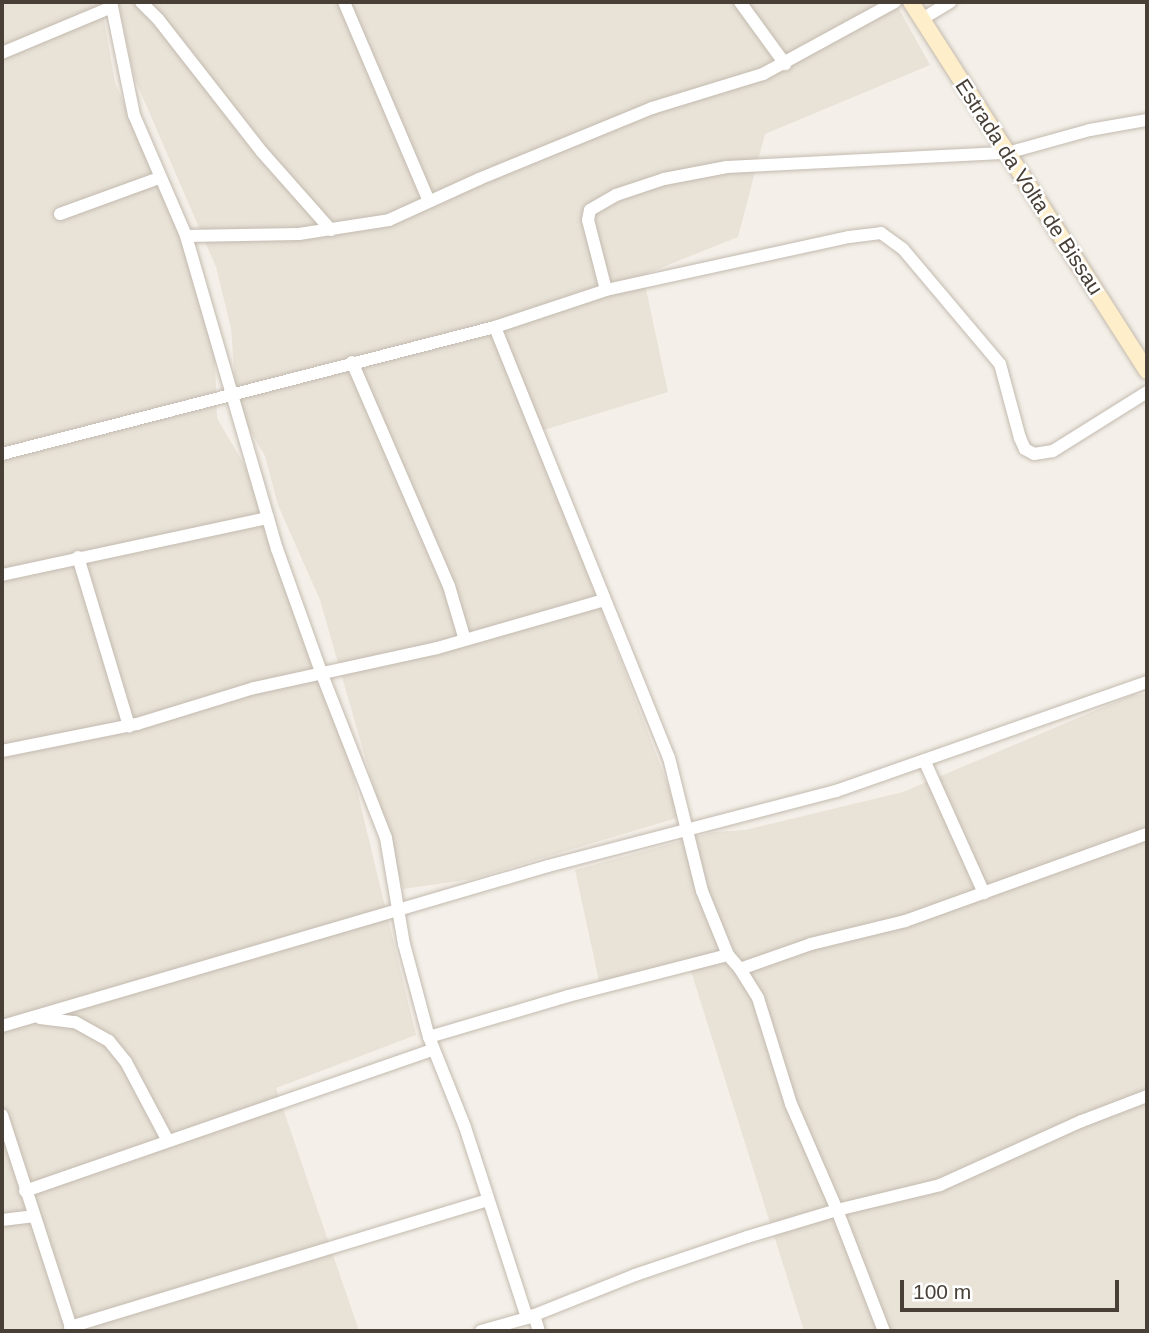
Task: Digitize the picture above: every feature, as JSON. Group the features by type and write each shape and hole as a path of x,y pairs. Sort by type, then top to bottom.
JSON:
{"main road":[{"name":"Estrada da Volta de Bissau","path":"911,2 1147,371"}],"street":[{"path":"141,2 158,19 262,152 331,230"},
{"path":"344,2 429,201"},
{"path":"740,2 785,64"},
{"path":"186,236 250,236 331,230 389,220 652,108 743,81 785,64 895,2"},
{"path":"922,19 950,2"},
{"path":"2,53 111,5 134,116 186,236 235,394 268,518 321,672 386,838 399,911 431,1044 464,1127 486,1201 530,1316 539,1331"},
{"path":"606,290 588,220 590,210 600,202 664,179 727,167 1007,153 1090,130 1147,120"},
{"path":"60,214 159,178"},
{"path":"2,454 495,327 606,290 836,240 881,233 893,239 911,257 1000,364 1025,449 1034,454 1053,451 1147,392"},
{"path":"495,327 669,758 710,916 728,955 758,998 791,1104 837,1210 884,1331"},
{"path":"352,362 449,586 465,640"},
{"path":"2,575 268,518"},
{"path":"78,557 129,726"},
{"path":"2,751 129,726 254,688 465,640 604,600"},
{"path":"2,1026 548,866 836,791 1147,682"},
{"path":"925,762 984,893"},
{"path":"740,969 811,944 905,921 1147,834"},
{"path":"25,1191 568,996 728,955"},
{"path":"33,1017 75,1022 109,1041 126,1062 168,1141"},
{"path":"481,1331 530,1316 635,1275 837,1210 940,1185 1069,1126 1147,1096"},
{"path":"2,1115 71,1329 486,1201"},
{"path":"2,1220 33,1216"}],"shaded area":[{"path":"2,2 101,2 115,83 192,259 214,332 217,418 245,466 342,728 416,1035 276,1088 359,1331 2,1331"},
{"path":"118,2 895,2 930,65 765,134 738,237 643,275 668,392 534,433 680,817 472,879 403,889 320,600 278,505 265,456 237,408 231,328 216,267 134,77"},
{"path":"1147,694 1147,1331 804,1331 691,971 601,990 575,870 714,832 745,830 903,792 1132,695"}]}
